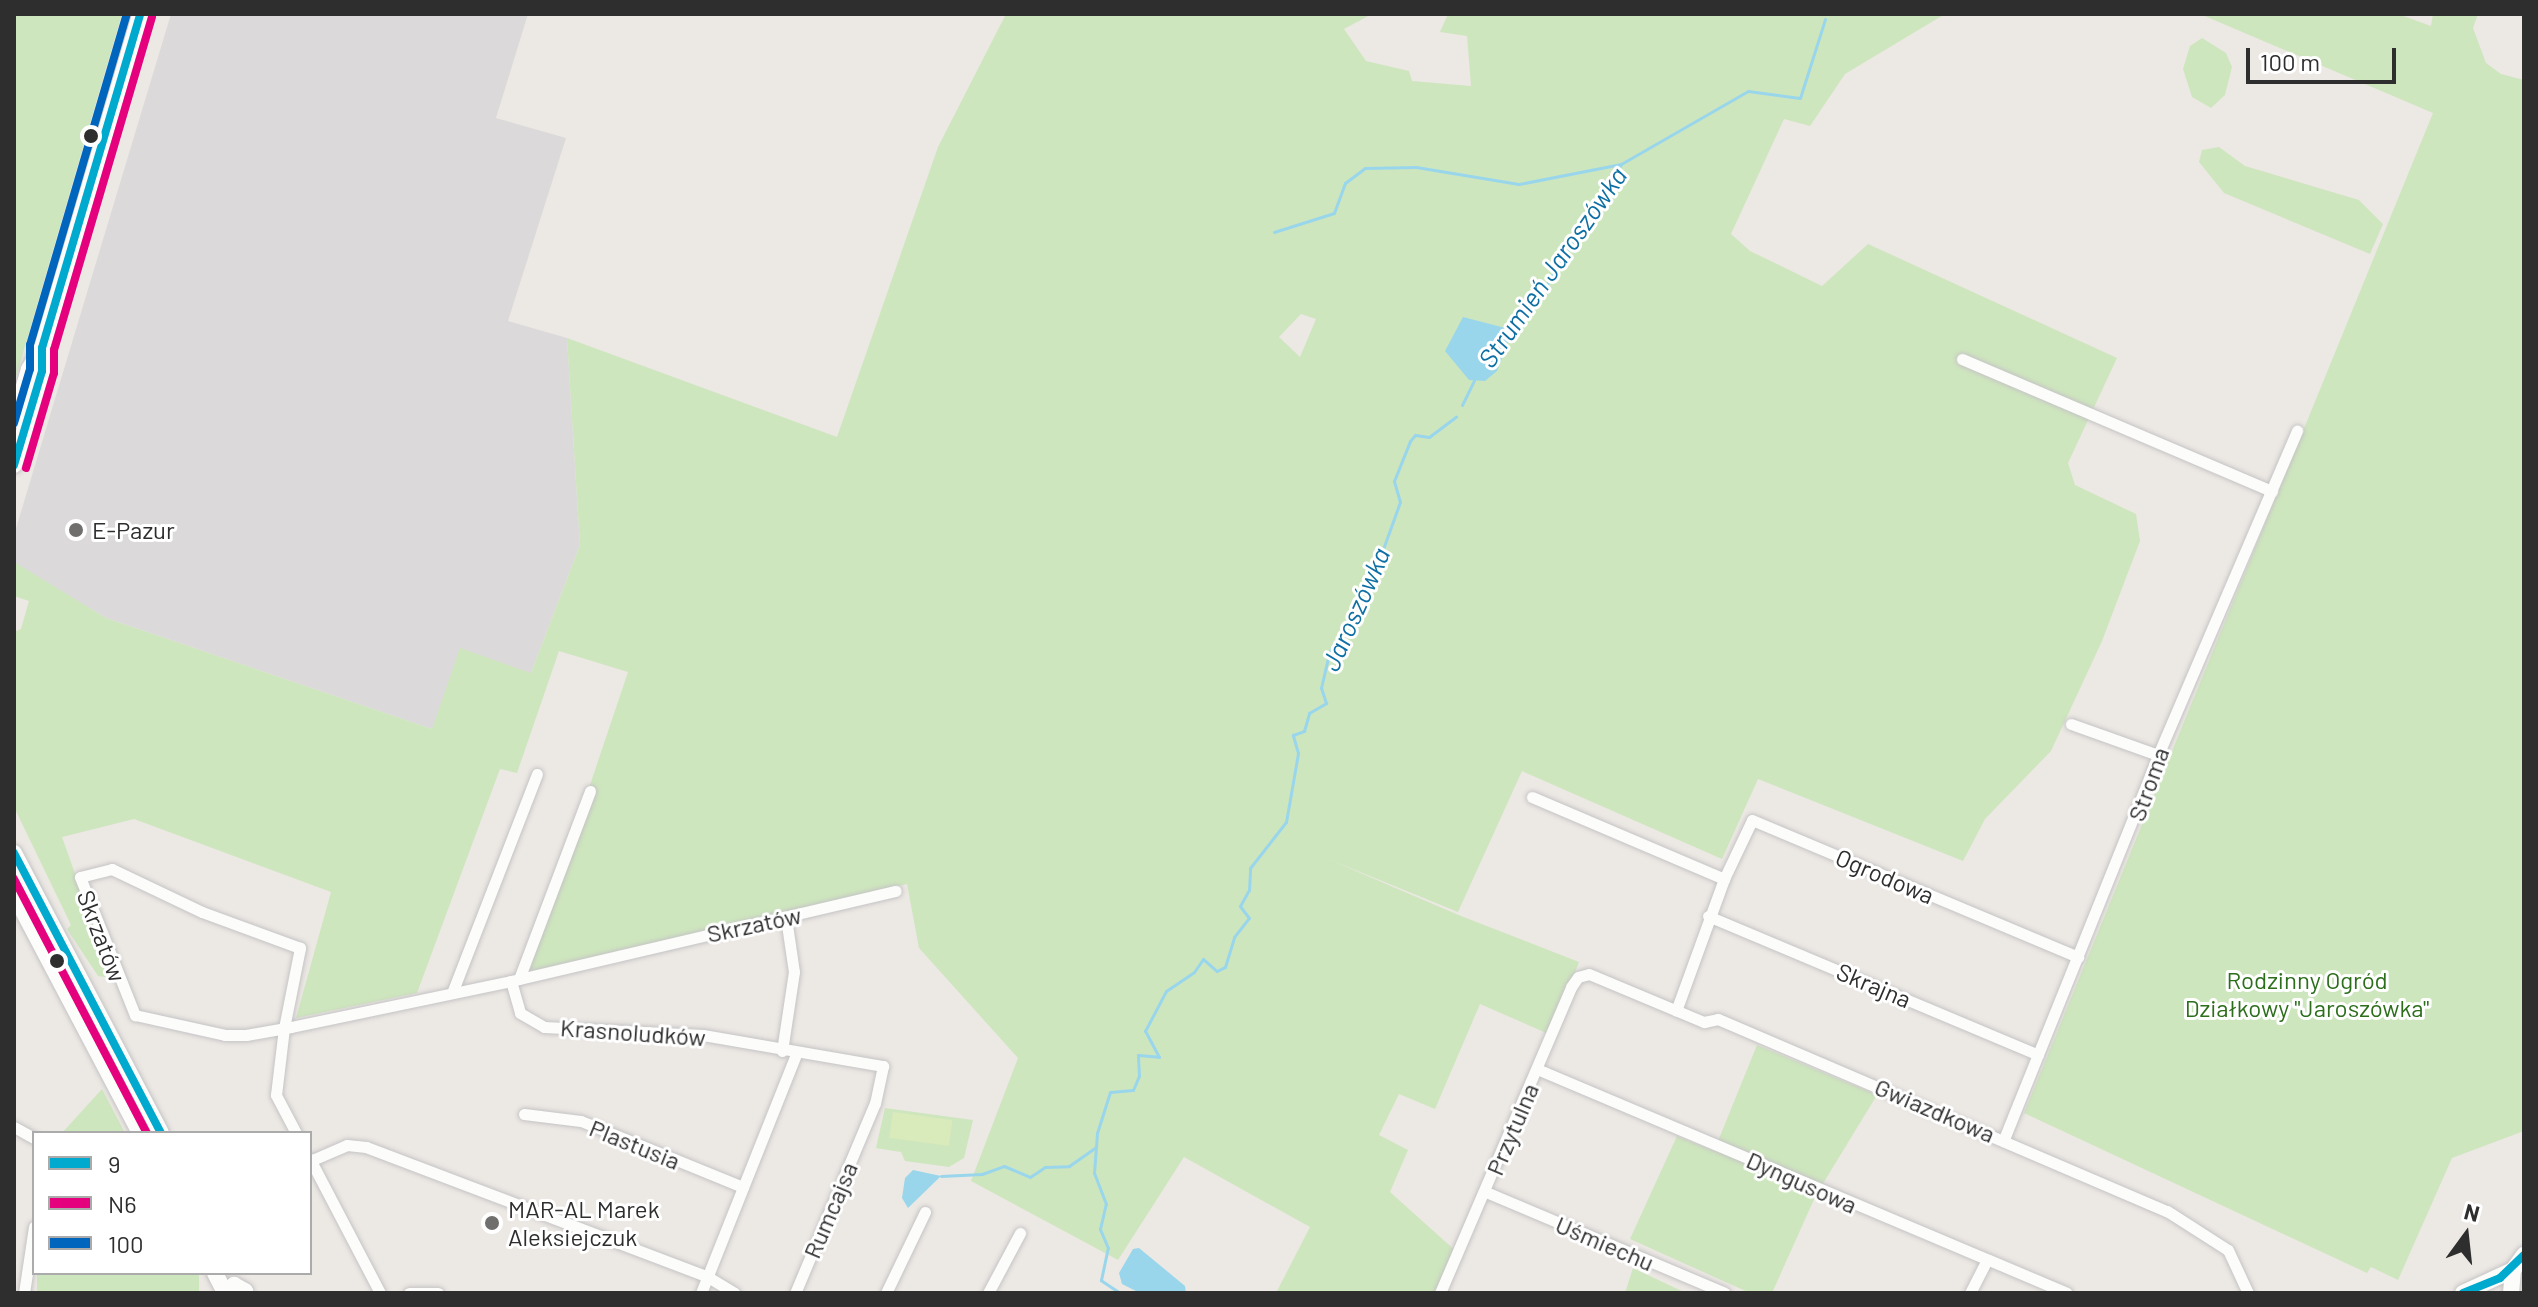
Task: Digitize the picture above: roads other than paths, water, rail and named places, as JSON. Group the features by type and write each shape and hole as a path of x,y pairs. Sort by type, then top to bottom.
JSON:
{"main road":[{"path":"14,420 29,369 42,348 140,14"},
{"path":"14,465 42,371 42,348"},
{"path":"14,853 160,1131"},
{"path":"31,888 14,896 139,1131"},
{"path":"2463,1293 2513,1270 2524,1255"},
{"path":"2511,1293 2513,1270"},
{"path":"216,1275 226,1293 234,1285 246,1292"}],"street":[{"path":"1962,359 2272,491"},
{"name":"Stroma","path":"2004,1139 2158,755 2297,431"},
{"path":"2071,724 2158,755"},
{"path":"452,993 537,774"},
{"path":"515,980 590,791"},
{"path":"1532,797 1724,879"},
{"name":"Ogrodowa","path":"1676,1011 1708,916 1752,820 2078,957"},
{"name":"Skrzatów","path":"284,1028 300,948 202,912 112,869 80,877 135,1015 225,1035 284,1028 515,980 896,891"},
{"name":"Skrajna","path":"1708,916 2038,1055"},
{"path":"782,1051 794,972 786,918"},
{"name":"Gwiazdkowa","path":"1589,974 1704,1022 1718,1019 2004,1139 2196,1226 2228,1250 2244,1292"},
{"name":"Przytulna","path":"1440,1293 1486,1192 1574,981 1589,974"},
{"name":"Krasnoludków","path":"515,980 520,1013 544,1027 703,1035 796,1054 883,1066"},
{"path":"284,1028 276,1095 295,1131"},
{"path":"701,1293 796,1054"},
{"name":"Rumcajsa","path":"795,1293 865,1128 883,1066"},
{"name":"Dyngusowa","path":"1537,1069 2067,1293"},
{"name":"Plastusia","path":"524,1114 581,1121 743,1187"},
{"path":"14,1127 32,1137"},
{"path":"312,1159 347,1145 366,1147 708,1277 735,1293"},
{"path":"312,1164 380,1293"},
{"name":"Uśmiechu","path":"1486,1192 1725,1293"},
{"path":"886,1293 925,1212"},
{"path":"988,1293 1020,1233"},
{"path":"24,1293 32,1240"},
{"path":"1970,1293 1987,1260"},
{"path":"409,1293 438,1293"}],"water":[{"path":"1463,317 1513,330 1497,371 1485,381 1469,380 1445,351"},
{"path":"913,1170 941,1176 908,1208 902,1198 905,1178"},
{"path":"1139,1248 1185,1286 1186,1293 1140,1293 1122,1284 1119,1273 1133,1249"}],"waterway":[{"name":"Strumień Jaroszówka","path":"1510,333 1542,292 1621,164 1748,91 1800,98 1825,19"},
{"path":"1274,232 1334,213 1345,183 1365,168 1416,167 1519,184 1621,164"},
{"name":"Strumień Jaroszówka","path":"1462,405 1474,380"},
{"name":"Jaroszówka","path":"1120,1293 1101,1280 1108,1248 1100,1229 1106,1204 1094,1173 1097,1133 1110,1092 1133,1090 1139,1076 1138,1055 1159,1057 1145,1031 1166,991 1194,972 1203,959 1217,971 1225,967 1234,937 1249,918 1240,906 1249,890 1250,868 1286,822 1298,753 1293,735 1304,731 1309,713 1326,703 1321,688 1329,653 1378,563 1400,502 1394,481 1410,441 1415,435 1429,437 1456,417"},
{"path":"941,1176 982,1174 1004,1166 1030,1177 1045,1167 1069,1166 1096,1147"}],"place":[{"name":"E-Pazur","path":"76,530"},
{"name":"MAR-AL Marek Aleksiejczuk","path":"492,1223"}],"park label":[{"name":"Rodzinny Ogród Działkowy \"Jaroszówka\"","path":"2307,994"}]}
